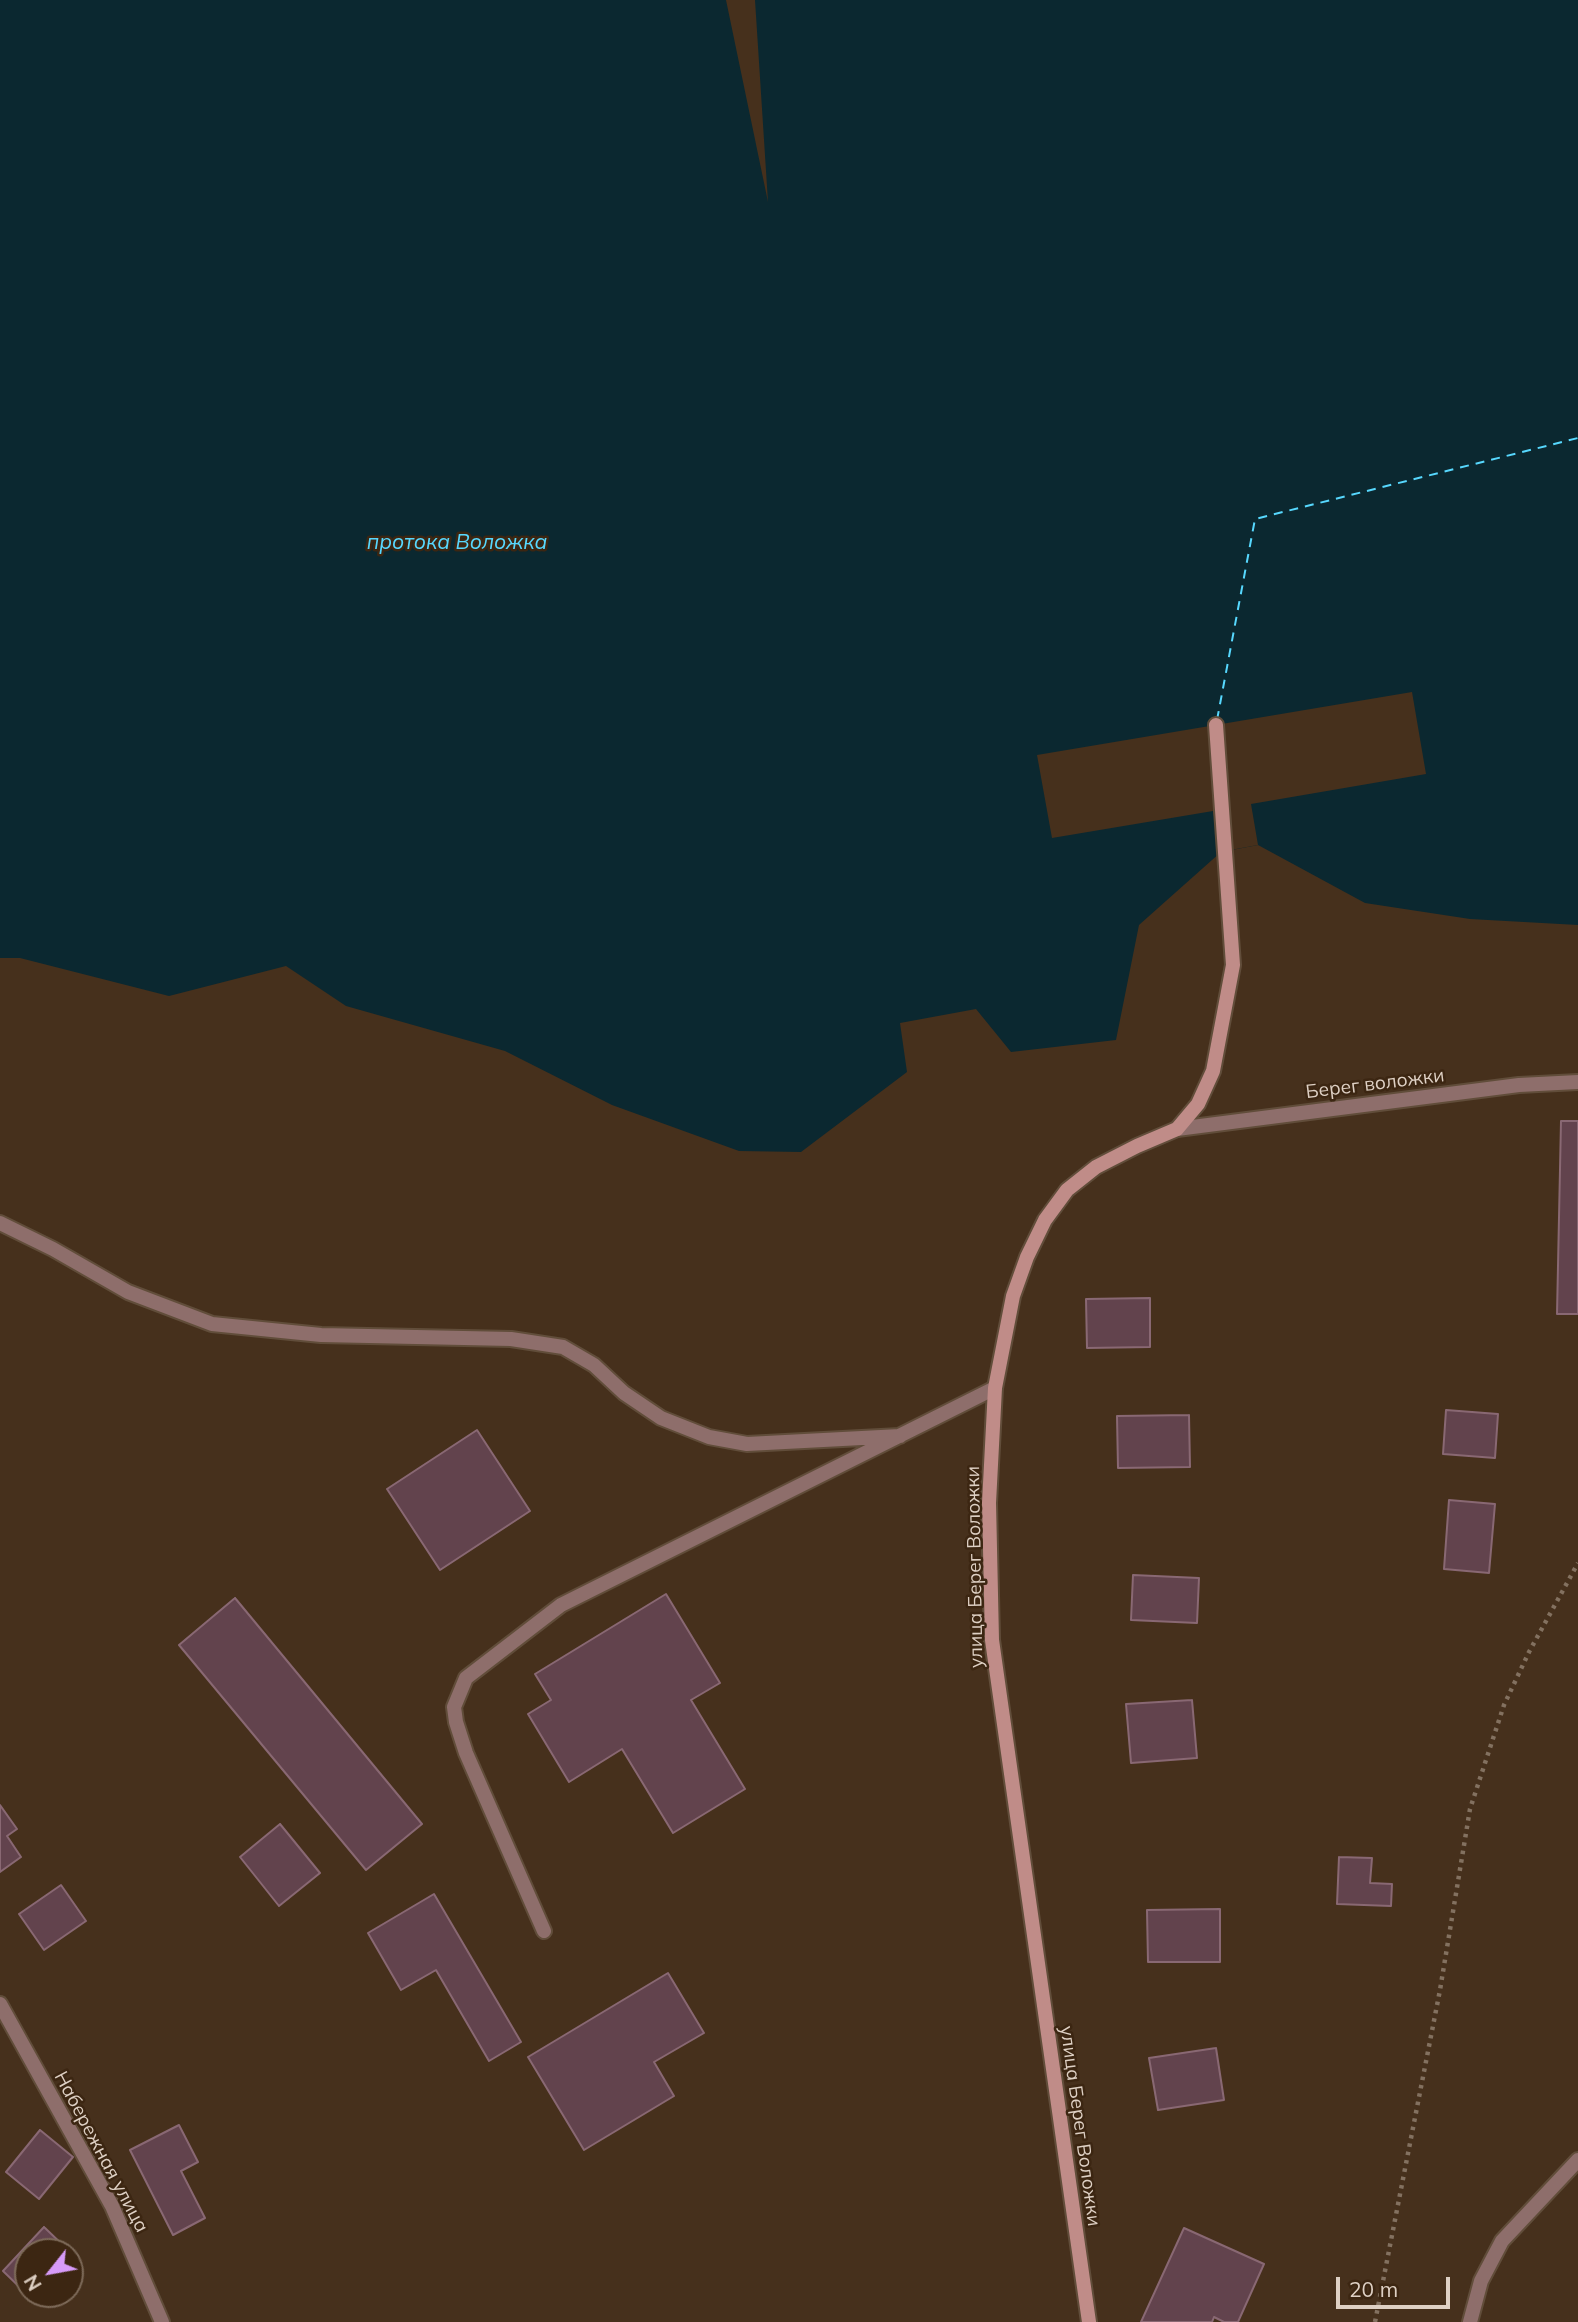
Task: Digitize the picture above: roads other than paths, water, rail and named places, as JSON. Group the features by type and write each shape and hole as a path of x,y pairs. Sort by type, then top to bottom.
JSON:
{"street":[{"name":"улица Берег Воложки","path":"1089,2322 992,1640 989,1503 995,1388 1013,1296 1027,1257 1045,1220 1067,1190 1096,1167 1177,1129 1198,1104 1213,1070 1233,965 1216,725"},
{"name":"Берег воложки","path":"1177,1129 1519,1085 1578,1082"},
{"path":"0,1223 128,1292 212,1324 321,1335 511,1339 563,1347 594,1365 624,1393 661,1418 709,1437 747,1444 900,1436"},
{"path":"544,1931 466,1753 456,1722 454,1707 466,1678 561,1605 995,1388"},
{"name":"Набережная улица","path":"0,2004 111,2206 163,2322"},
{"path":"1470,2322 1481,2281 1502,2241 1578,2160"}],"water":[{"name":"протока Воложка","path":"0,0 726,0 768,202 755,0 1578,0 1578,925 1470,919 1365,903 1258,845 1221,852 1139,925 1116,1040 1011,1052 976,1009 900,1023 907,1072 801,1152 739,1151 612,1105 505,1051 346,1006 286,966 169,996 20,958 0,958"}]}
